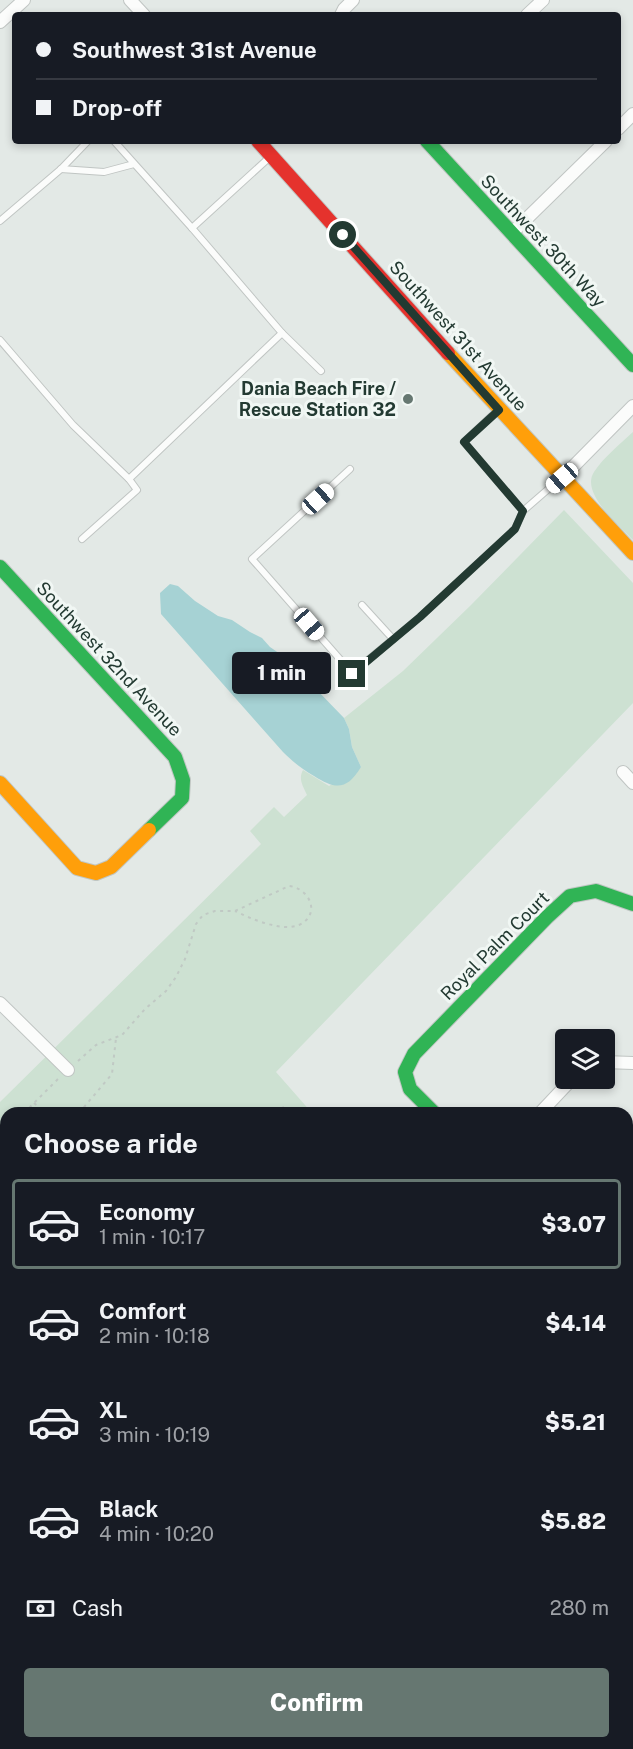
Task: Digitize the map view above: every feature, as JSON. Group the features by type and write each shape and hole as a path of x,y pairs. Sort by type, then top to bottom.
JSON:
{"street":[{"path":"130,0 141,12"},
{"path":"342,12 353,0"},
{"path":"530,12 543,0"},
{"path":"0,22 17,2"},
{"path":"621,126 633,114"},
{"name":"Southwest 31st Avenue","path":"261,144 499,410 633,553"},
{"name":"Southwest 30th Way","path":"430,144 633,365"},
{"path":"512,233 603,144"},
{"path":"562,478 633,406"},
{"name":"Southwest 32nd Avenue","path":"0,567 175,757 183,780 182,798 111,867 96,873 77,868 0,783"},
{"path":"623,772 633,783"},
{"name":"Royal Palm Court","path":"428,1107 410,1089 405,1072 414,1054 547,917 570,896 596,891 633,904"},
{"path":"0,1003 68,1070"},
{"path":"615,1062 633,1063"},
{"path":"546,1107 563,1089"}],"lane":[{"path":"0,221 61,169 85,144"},
{"path":"117,144 282,333 321,371"},
{"path":"192,228 272,156"},
{"path":"61,169 104,172 134,164"},
{"path":"129,479 282,333"},
{"path":"0,340 73,425 129,479 137,490 82,539"},
{"path":"499,410 464,442 523,511"},
{"path":"350,469 252,559 352,674 420,617 515,529 523,511 562,478"},
{"path":"362,604 393,639"}],"path":[{"path":"29,1107 96,1045 122,1035 145,1009 166,991 185,960 196,924 203,915 214,911 235,911 289,886 296,886 302,890 310,900 312,908 309,918 293,927 266,924 235,911"},
{"path":"84,1107 112,1074 116,1038"},
{"path":"33,1103 38,1107"}],"green space":[{"path":"633,432 633,540 596,499 591,480 602,461"},
{"path":"564,510 633,583 633,703 276,1072 307,1107 0,1107 0,1102 261,844 250,831 274,807 284,817 307,795 301,779 303,770 329,786 361,767 352,747 349,729 344,718 403,671"}],"water":[{"path":"170,584 178,586 218,616 232,620 262,638 286,658 344,718 349,729 352,747 361,767 351,780 346,784 329,784 302,768 283,752 161,614 160,593"}],"traffic: fast":[{"path":"430,144 633,365"},
{"path":"0,567 175,757 183,780 182,798 149,830"},
{"path":"428,1107 410,1089 405,1072 414,1054 547,917 570,896 596,891 633,904"}],"traffic: slow":[{"path":"448,353 633,553"},
{"path":"0,783 77,868 96,873 111,867 149,830"}],"traffic: jam":[{"path":"261,144 448,353"}],"place":[{"name":"Dania Beach Fire / Rescue Station 32","path":"408,399"}],"route":[{"path":"343,235 499,410 464,442 523,511 515,529 420,617 352,674"}]}
